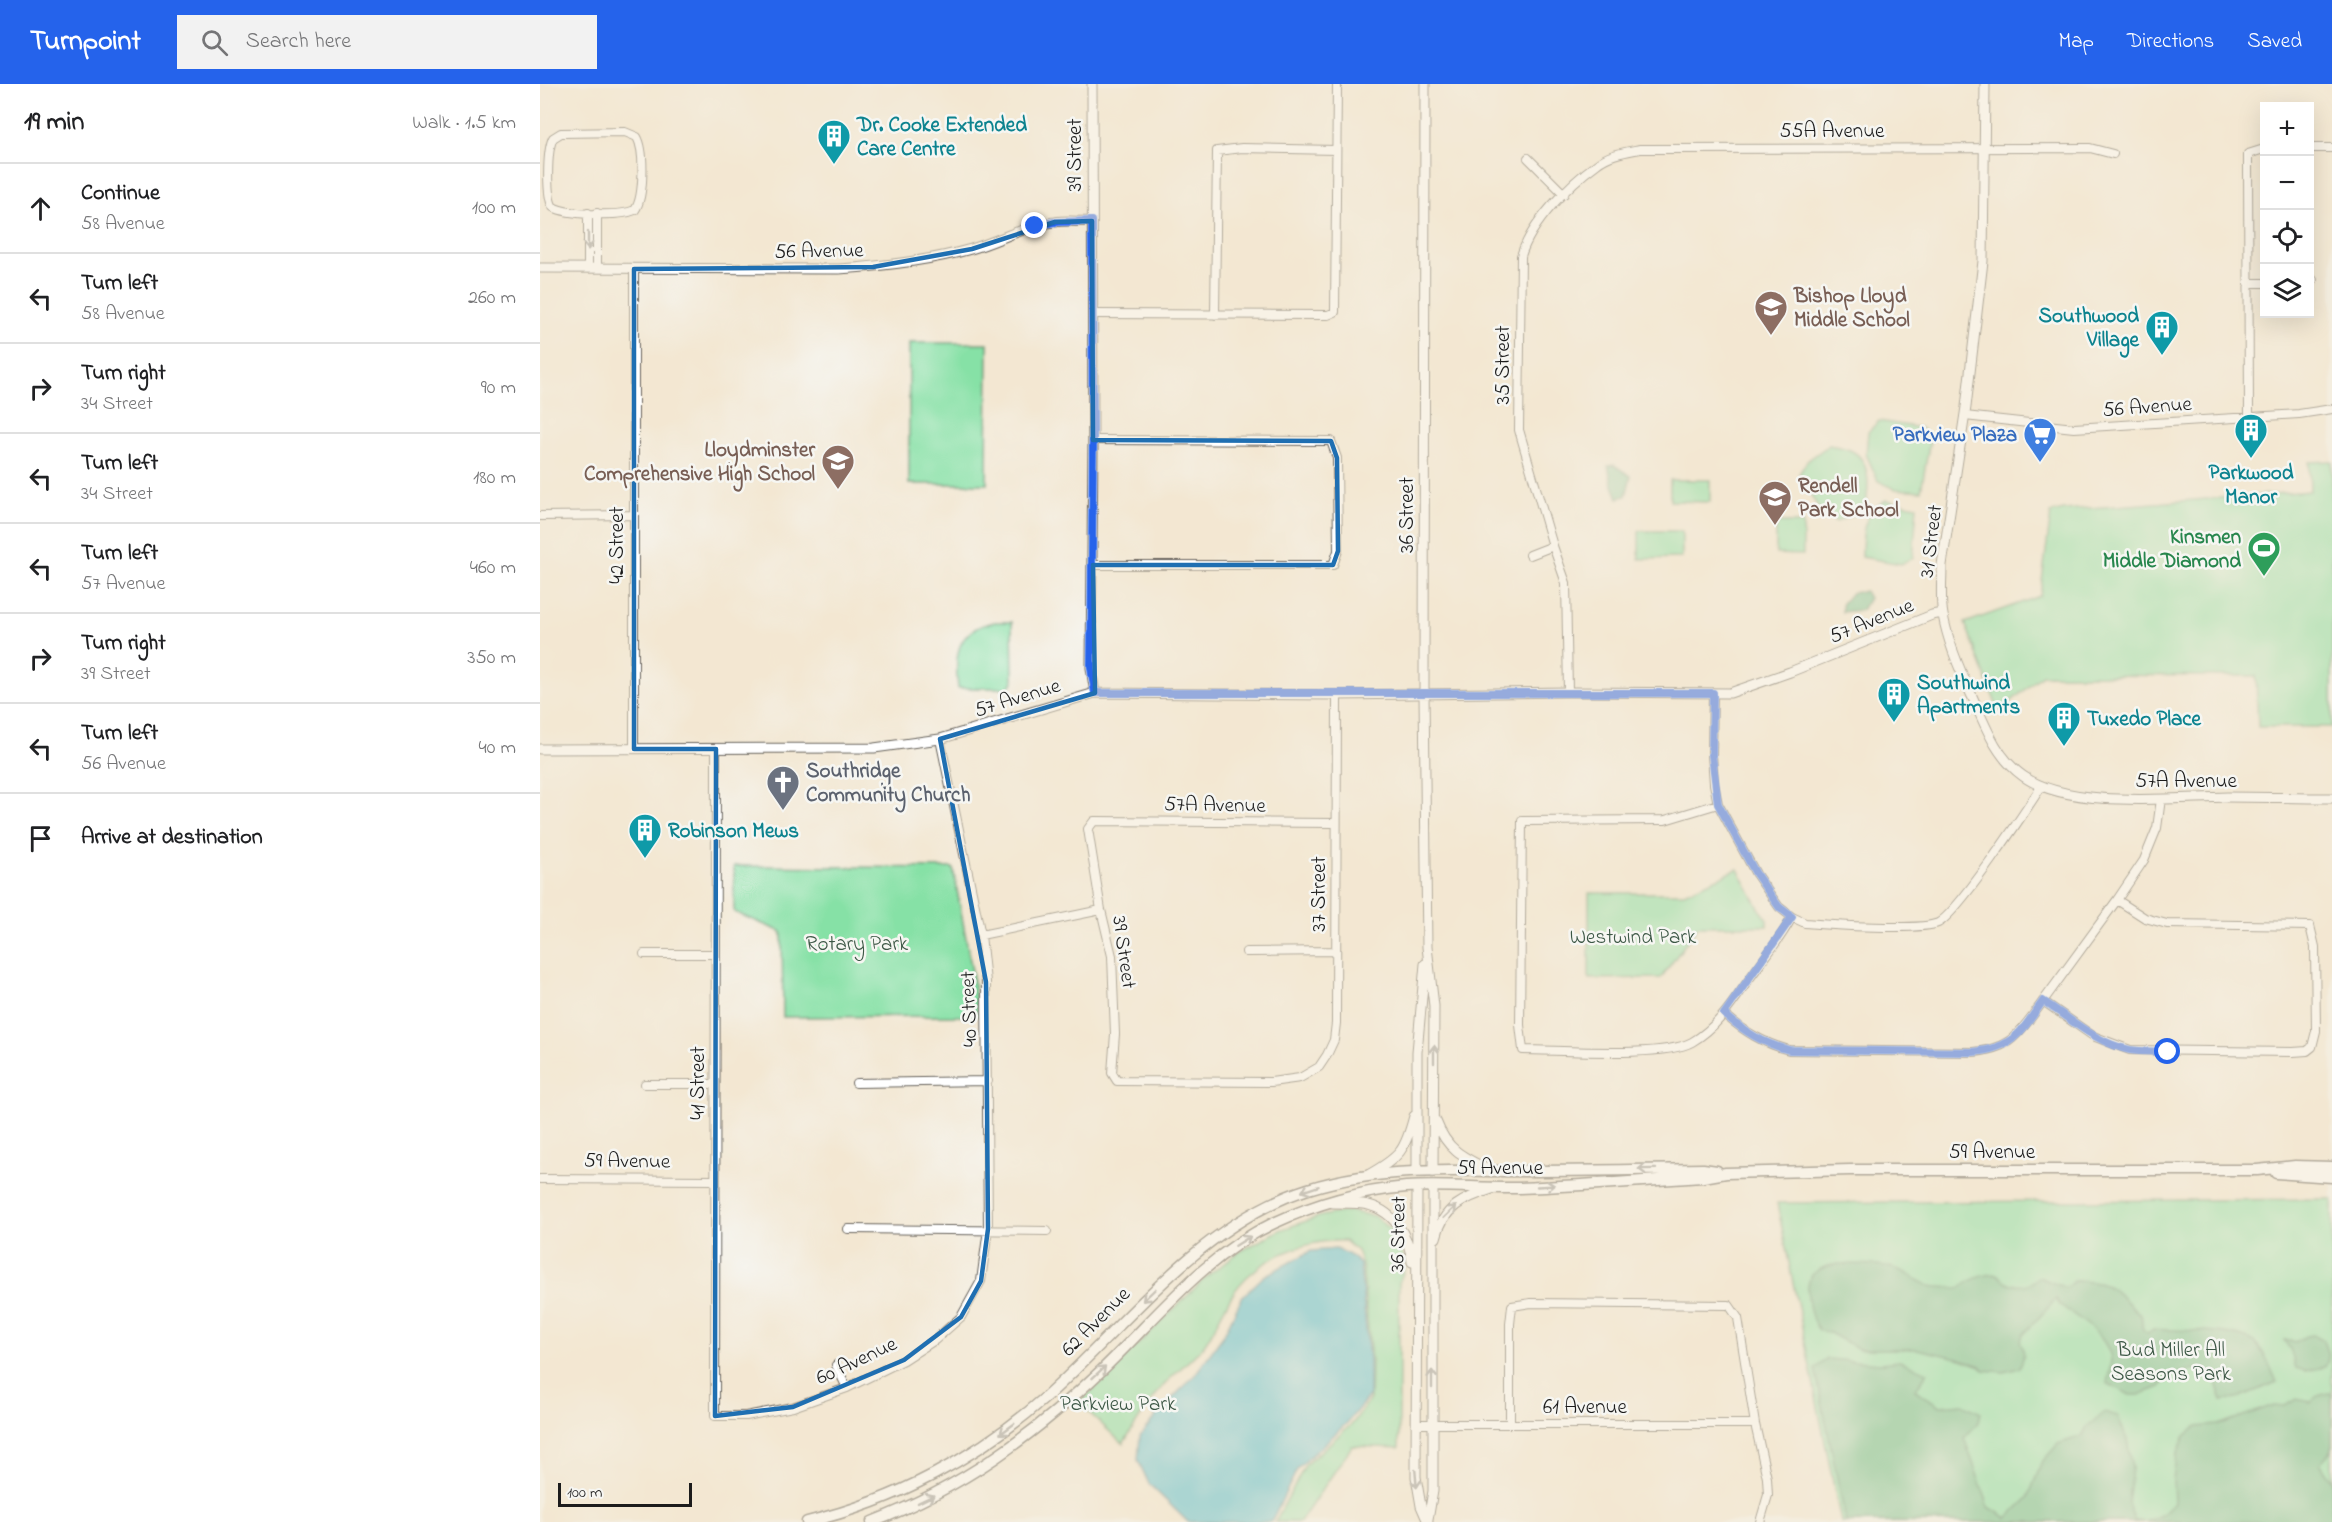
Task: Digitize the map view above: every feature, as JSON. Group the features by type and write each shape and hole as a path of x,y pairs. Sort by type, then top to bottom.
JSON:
{"main road":[{"name":"59 Avenue","path":"1417,1187 1495,1188 1703,1177 1726,1173 1850,1170 2258,1170 2332,1167"},
{"name":"59 Avenue","path":"1417,1172 1703,1169 1726,1173"},
{"name":"59 Avenue","path":"2258,1170 2332,1177"},
{"name":"62 Avenue","path":"807,1522 882,1498 921,1481 963,1458 1020,1419 1048,1395 1159,1285 1203,1246 1259,1210 1325,1184 1367,1176 1417,1172"},
{"name":"36 Street","path":"1417,1172 1417,1187"},
{"name":"36 Street","path":"1433,1172 1433,1187"},
{"name":"62 Avenue","path":"872,1522 936,1494 1007,1451 1065,1404 1184,1287 1229,1249 1276,1222 1329,1203 1363,1193 1417,1187"}],"street":[{"name":"39 Street","path":"1092,84 1093,565 1091,668 1095,693"},
{"path":"1093,315 1328,315 1335,312 1337,84"},
{"name":"36 Street","path":"1425,84 1424,694 1427,946 1434,1006 1433,1172"},
{"name":"31 Street","path":"1985,84 1983,261 1965,416 1942,565 1942,614 1964,679 1992,742 2020,774 2041,787"},
{"path":"561,133 632,134 637,137 641,147 639,204 629,212 588,213 558,210 550,203 549,151 553,138 561,133"},
{"path":"1215,315 1215,163 1217,151 1242,148 1336,150"},
{"name":"55A Avenue","path":"1564,194 1597,163 1609,157 1640,149 2090,148 2114,154"},
{"path":"2314,148 2332,148"},
{"path":"2249,416 2248,154 2260,150"},
{"path":"1528,158 1564,194"},
{"name":"35 Street","path":"1564,194 1541,218 1525,242 1521,256 1519,430 1566,583 1568,692"},
{"path":"588,213 593,268"},
{"path":"593,268 597,213"},
{"name":"56 Avenue","path":"540,268 839,269 873,267 972,249 1035,226 1054,222 1092,221"},
{"name":"42 Street","path":"634,268 634,749"},
{"path":"2248,283 2260,283"},
{"name":"56 Avenue","path":"1965,416 2074,429 2299,414 2332,409"},
{"path":"1093,440 1331,441 1337,458 1338,551 1333,565 1093,565"},
{"path":"540,516 634,515"},
{"path":"1530,555 1553,546"},
{"name":"57 Avenue","path":"540,749 874,748 940,739 1095,693 1337,695 1713,693 1741,690 1932,615 1942,614"},
{"path":"1713,693 1712,755 1718,804 1756,874 1779,907 1805,923 1923,925 1938,923 1949,914 1968,891 2041,787"},
{"name":"37 Street","path":"1300,1078 1319,1067 1334,1040 1336,1023 1337,695"},
{"name":"40 Street","path":"940,739 981,935 986,982 988,1229 981,1281"},
{"name":"41 Street","path":"715,1416 716,749"},
{"name":"57A Avenue","path":"2041,787 2083,797 2332,798"},
{"path":"1724,1014 1748,1034 1768,1045 1789,1050 1973,1052 1994,1050 2019,1033 2144,860 2153,842 2161,799"},
{"path":"1718,804 1665,820 1522,821 1520,1025 1523,1050 1670,1049 1689,1043 1703,1034 1724,1014 1792,917"},
{"name":"39 Street","path":"1094,821 1088,829 1101,910 1112,956 1115,1034 1112,1073 1117,1081 1271,1082 1300,1078"},
{"name":"57A Avenue","path":"1094,821 1335,823"},
{"path":"2043,1001 2093,1036 2130,1050 2293,1052 2307,1051 2312,1047 2316,1031 2315,947 2310,926 2166,924 2145,918 2117,900"},
{"path":"981,935 1101,910"},
{"name":"36 Street","path":"1417,1172 1417,1052 1427,946"},
{"path":"1246,952 1336,951"},
{"path":"644,954 715,954"},
{"path":"856,1083 988,1082"},
{"path":"645,1084 714,1084"},
{"path":"1367,1176 1400,1154 1408,1138 1418,1099"},
{"path":"1433,1113 1442,1138 1449,1146 1463,1158 1490,1171"},
{"name":"59 Avenue","path":"540,1179 714,1180"},
{"name":"36 Street","path":"1417,1187 1416,1477 1421,1506 1428,1521"},
{"name":"36 Street","path":"1428,1521 1433,1491 1433,1187"},
{"path":"1432,1258 1439,1224 1446,1214 1471,1196 1495,1188"},
{"path":"1329,1203 1364,1204 1390,1216 1402,1229 1412,1257 1416,1289"},
{"path":"848,1229 1047,1231"},
{"name":"60 Avenue","path":"715,1416 746,1416 793,1407 847,1388 904,1360 935,1341 961,1317 981,1281"},
{"path":"1510,1424 1512,1306 1531,1303 1729,1305 1738,1318 1768,1487 1766,1504 1760,1522"},
{"path":"836,1365 847,1388"},
{"name":"61 Avenue","path":"1416,1424 1755,1424"}],"highlighted area":[{"path":"1092,221 1093,440 1331,441 1337,458 1338,551 1333,565 1093,565 1095,693 940,739 986,982 988,1229 981,1281 961,1317 904,1360 793,1407 715,1416 716,749 634,749 634,269 873,267 972,249 1055,222"}],"green space":[{"path":"909,343 988,343 987,484 909,484"},
{"path":"1879,421 1921,428 1930,440 1921,491 1895,489 1878,481 1866,454 1868,432"},
{"path":"1829,445 1845,448 1861,459 1868,484 1865,511 1836,522 1819,509 1799,474 1807,461"},
{"path":"2332,461 2332,727 2258,727 2256,676 2042,675 1999,712 1965,623 2040,596 2051,513 2064,510 2310,491 2309,462"},
{"path":"1614,465 1631,476 1626,496 1618,498 1608,466"},
{"path":"1670,480 1710,480 1710,502 1670,501"},
{"path":"1886,500 1917,506 1913,558 1901,564 1862,557 1865,524 1872,511"},
{"path":"1776,523 1803,523 1803,555 1776,554"},
{"path":"1639,531 1682,531 1682,558 1639,559"},
{"path":"1865,591 1869,598 1862,610 1842,612 1842,603 1852,593"},
{"path":"1012,622 1013,682 1008,688 958,688 957,665 960,645 972,631 982,625"},
{"name":"Rotary Park","path":"734,866 953,868 978,1016 783,1017 782,932 734,912"},
{"name":"Westwind Park","path":"1738,869 1767,918 1767,926 1698,926 1661,978 1589,979 1589,893 1684,893"},
{"name":"Bud Miller All Seasons Park","path":"2332,1199 2332,1522 1841,1522 1777,1203"},
{"name":"Parkview Park","path":"1349,1211 1374,1216 1392,1230 1403,1255 1404,1270 1399,1283 1399,1448 1352,1446 1300,1522 1275,1522 1306,1464 1353,1423 1370,1399 1371,1361 1362,1264 1357,1251 1345,1241 1329,1241 1297,1248 1266,1262 1252,1272 1231,1297 1204,1345 1159,1391 1123,1444 1079,1403 1206,1277 1239,1252 1280,1230 1321,1216"},
{"path":"1838,1264 1889,1267 1937,1287 1959,1288 1981,1276 1991,1274 1997,1274 2007,1282 2017,1285 2028,1284 2039,1277 2066,1288 2074,1281 2106,1285 2141,1315 2145,1332 2148,1333 2153,1329 2208,1331 2249,1339 2264,1353 2277,1382 2240,1397 2222,1401 2215,1379 2200,1368 2171,1375 2160,1387 2139,1395 2130,1395 2107,1383 2111,1358 2101,1338 2059,1304 2056,1299 2023,1335 2020,1342 2024,1355 2019,1368 2004,1372 1984,1370 1981,1366 1958,1358 1917,1349 1859,1349 1830,1333 1819,1330 1810,1311 1809,1280 1818,1270"},
{"path":"2313,1335 2324,1341 2328,1354 2325,1367 2305,1371 2296,1368 2290,1349 2284,1340 2295,1342"},
{"path":"1827,1359 1881,1363 1900,1361 1928,1372 1915,1390 1940,1406 1963,1404 1981,1413 1977,1424 1964,1438 1989,1507 2007,1518 2028,1498 2042,1462 2058,1444 2082,1436 2087,1427 2104,1412 2118,1416 2127,1440 2132,1468 2128,1503 2135,1521 2143,1522 1846,1522 1815,1369"},
{"path":"2332,1394 2332,1450 2320,1463 2332,1481 2332,1522 2146,1522 2162,1515 2174,1503 2173,1480 2176,1456 2185,1436 2196,1427 2218,1425 2274,1405 2285,1406 2296,1399 2311,1402 2318,1396"}],"water":[{"path":"1336,1249 1348,1254 1360,1264 1369,1360 1369,1396 1347,1423 1298,1468 1271,1522 1188,1522 1149,1484 1138,1460 1140,1436 1159,1412 1194,1376 1223,1336 1242,1297 1264,1276 1311,1251"}],"place":[{"name":"Dr. Cooke Extended Care Centre","path":"834,165"},
{"name":"Bishop Lloyd Middle School","path":"1771,336"},
{"name":"Southwood Village","path":"2162,356"},
{"name":"Parkwood Manor","path":"2251,459"},
{"name":"Parkview Plaza","path":"2040,463"},
{"name":"Lloydminster Comprehensive High School","path":"838,490"},
{"name":"Rendell Park School","path":"1775,526"},
{"name":"Kinsmen Middle Diamond","path":"2264,577"},
{"name":"Southwind Apartments","path":"1894,723"},
{"name":"Tuxedo Place","path":"2064,747"},
{"name":"Southridge Community Church","path":"783,811"},
{"name":"Robinson Mews","path":"645,859"}],"route":[{"path":"1035,226 1054,222 1092,221 1091,668 1095,693 1337,695 1713,693 1712,755 1718,804 1756,874 1779,907 1792,917 1724,1014 1748,1034 1768,1045 1789,1050 1973,1052 1994,1050 2019,1033 2043,1001 2093,1036 2110,1044 2130,1050 2168,1052"}]}
